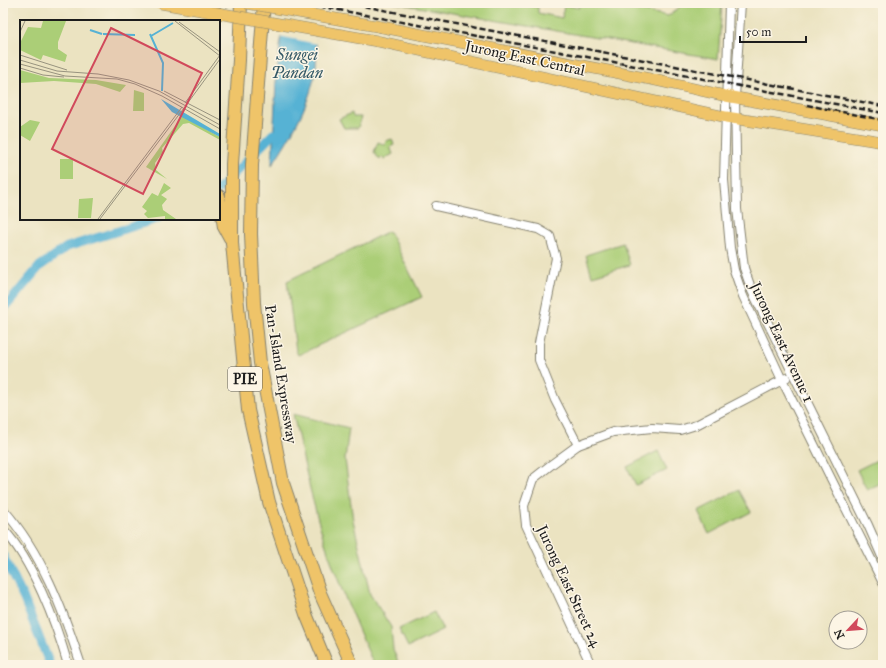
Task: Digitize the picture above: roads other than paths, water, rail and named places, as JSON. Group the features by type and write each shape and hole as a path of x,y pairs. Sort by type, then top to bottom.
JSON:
{"highway":[{"path":"213,20 214,3"},
{"name":"PIE","path":"240,3 239,60 232,164 232,243 248,410 269,502 306,614 327,665"},
{"name":"Pan-Island Expressway","path":"264,3 252,165 251,234 254,303 260,363 282,483 320,593 352,665"},
{"path":"220,202 224,227 232,243"}],"main road":[{"name":"Jurong East Central","path":"160,3 377,41 730,118 883,142"},
{"name":"Jurong East Central","path":"246,3 382,27 883,125"}],"street":[{"path":"729,3 730,96"},
{"path":"730,96 741,3"},
{"name":"Jurong East Avenue 1","path":"730,96 725,204 734,270 743,296 782,380 883,583"},
{"name":"Jurong East Avenue 1","path":"730,118 737,209 744,268 752,291 792,375 868,525 883,559"},
{"path":"436,206 538,229 550,236 556,258 538,343 539,360 555,400 578,445"},
{"name":"Jurong East Street 24","path":"591,665 526,525 524,506 533,479 578,445 612,432 652,428 680,430 696,425 792,375"},
{"path":"3,509 24,536 42,565 66,619 81,665"},
{"path":"3,528 33,574 58,630 68,665"}],"water":[{"name":"Sungei Pandan","path":"285,3 314,3 317,50 316,65 314,79 306,105 287,142 272,165 276,82"}],"waterway":[{"path":"220,188 273,134"},
{"path":"3,310 40,266 67,247 154,220"},
{"path":"3,556 24,599 50,665"}],"railway":[{"path":"302,3 883,113"},
{"path":"347,3 883,106"},
{"path":"807,105 883,120"}]}
